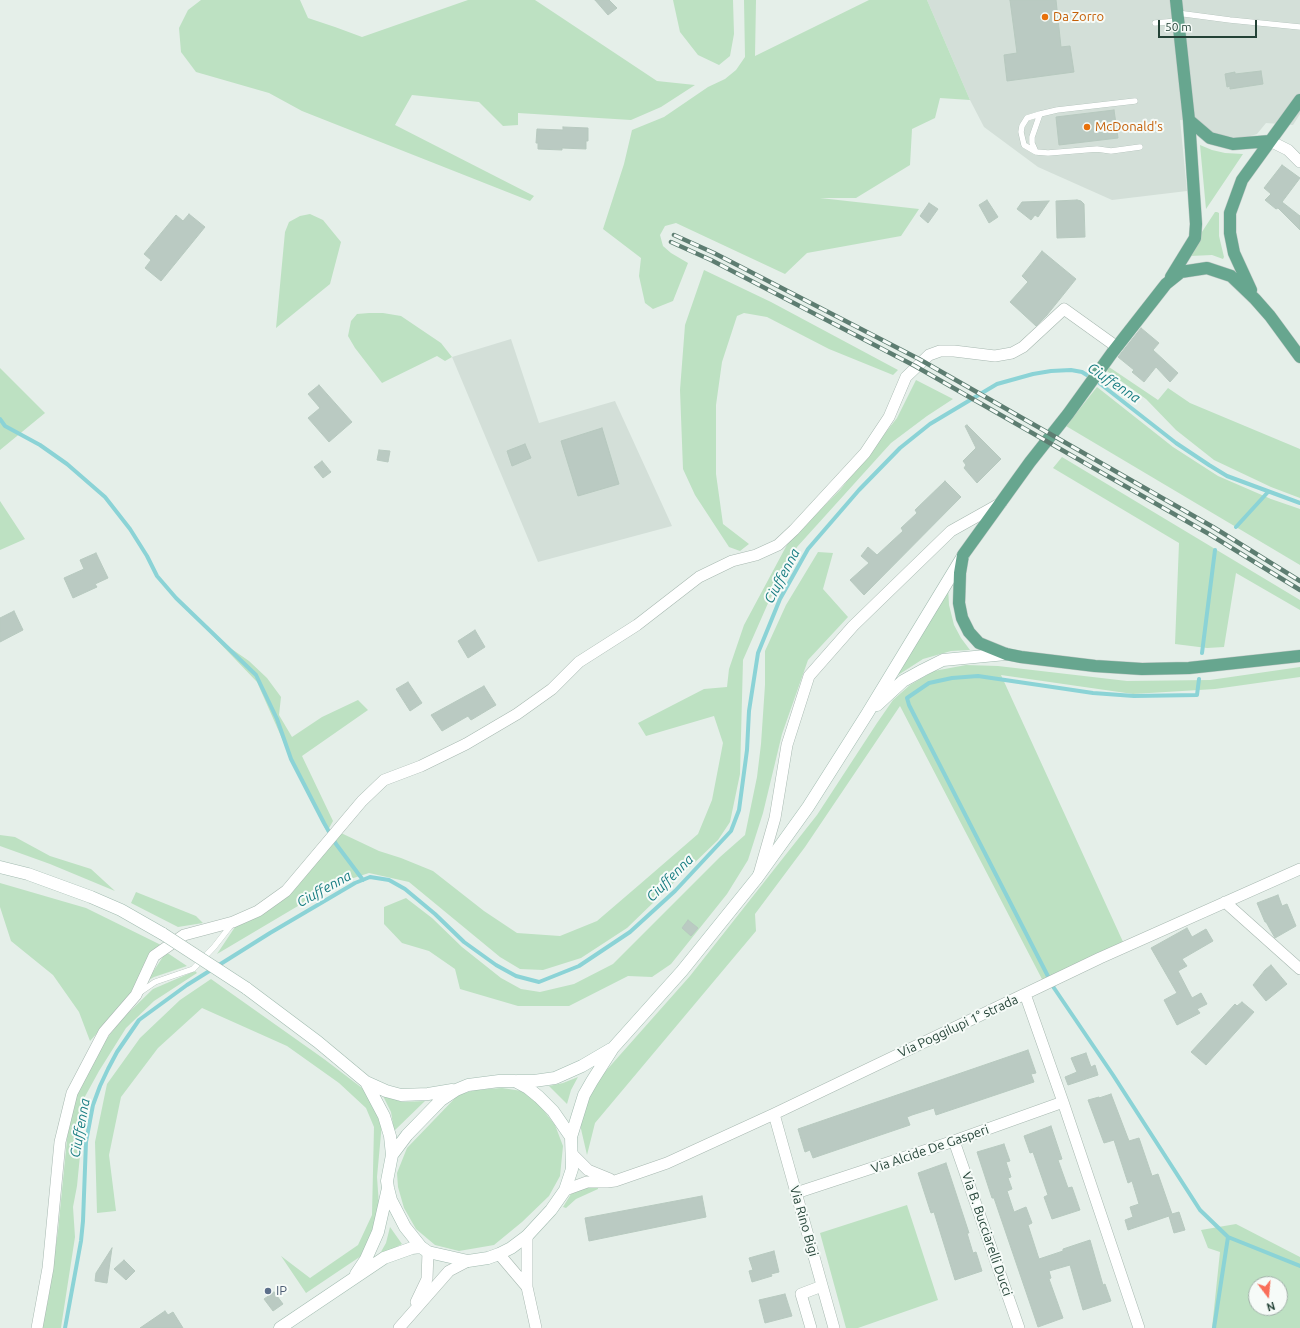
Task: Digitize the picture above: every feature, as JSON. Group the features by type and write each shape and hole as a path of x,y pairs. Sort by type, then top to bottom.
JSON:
{"main road":[{"path":"280,1328 384,1258 412,1248 468,1261 488,1258 499,1254 511,1248 527,1236 551,1210 565,1190 572,1169 571,1137 584,1095 612,1048 682,971 757,878 808,808 867,714 963,555 1030,462 1166,284 1195,238 1196,224 1189,120 1176,0"},
{"path":"1255,299 1234,254 1230,233 1230,213 1242,180 1300,100"},
{"path":"1189,120 1210,138 1233,144 1270,141"},
{"path":"1166,284 1181,272 1206,268 1231,276 1255,299 1284,334 1300,357"},
{"path":"963,555 959,585 959,603 962,618 969,632 979,643 1006,654"},
{"path":"867,714 904,681 943,660 1006,654 1089,666 1142,669 1189,668 1300,656"},
{"path":"0,867 28,874 91,897 121,910 163,934 246,988 318,1042 366,1082 386,1091 401,1095 428,1094 456,1090 476,1083 499,1081 534,1081 554,1078 582,1066 612,1048"},
{"path":"515,1081 528,1088 544,1101 560,1120 571,1137"},
{"path":"366,1082 384,1116 390,1136 392,1156 387,1181 391,1200 412,1238 424,1250"},
{"path":"392,1156 430,1110 441,1100 456,1090"},
{"path":"353,1278 366,1259 378,1232 388,1188"}],"street":[{"path":"1270,141 1288,150 1300,162"},
{"path":"37,1328 48,1268 60,1142 72,1094 104,1032 136,995 154,956 184,935 234,922 258,911 286,891 362,801 384,780 421,766 466,744 517,714 552,689 580,662 637,625 699,577 732,561 756,555 778,545 794,530 865,453 889,417 906,377 928,355 940,351 954,351 995,356 1012,353 1023,347 1064,309 1117,347"},
{"path":"757,878 775,818 787,745 809,676 853,626 951,531 1001,503"},
{"name":"Via Poggilupi 1° strada","path":"565,1190 587,1182 615,1181 667,1162 774,1114 1100,958 1300,869"},
{"path":"1225,902 1300,969"},
{"path":"1024,994 1063,1102 1139,1328"},
{"name":"Via Alcide De Gasperi","path":"796,1193 954,1141 1063,1102"},
{"name":"Via Rino Bigi","path":"774,1114 834,1328"},
{"name":"Via B. Bucciarelli Ducci","path":"954,1141 1019,1328"},
{"path":"572,1154 588,1170 615,1181"},
{"path":"527,1236 527,1287 536,1328"},
{"path":"410,1315 427,1279 424,1250"},
{"path":"499,1254 527,1287"},
{"path":"399,1328 449,1271 468,1261"},
{"path":"811,1328 801,1294 822,1286"}],"lane":[{"path":"1156,23 1178,17 1230,20 1300,27"},
{"path":"1135,101 1057,110 1040,114 1027,118 1022,126 1021,132 1024,145 1036,152 1048,153 1097,149 1111,151 1140,147"},
{"path":"1036,152 1032,143 1032,137 1040,114"},
{"path":"136,995 155,982 193,969 214,947 234,922"}],"shaded area":[{"path":"927,0 1300,0 1300,114 1293,125 1266,123 1257,134 1242,139 1211,133 1199,121 1180,120 1187,191 1112,200 1038,167 984,127 970,100"},
{"path":"511,339 539,423 615,401 672,526 538,562 452,357"}],"green space":[{"path":"201,0 300,0 308,18 362,37 468,0 535,0 657,81 695,85 661,107 631,120 518,113 518,125 503,126 479,102 412,95 395,125 534,196 530,201 302,111 269,93 196,72 181,52 179,28 188,10"},
{"path":"673,0 733,0 734,34 730,56 719,65 698,55 680,32"},
{"path":"744,0 756,0 755,56 869,0 927,0 970,100 940,98 935,118 912,129 910,165 856,198 820,198 919,209 901,236 807,253 785,274 676,223 665,226 660,235 663,246 671,253 688,263 673,301 653,309 645,303 639,276 641,258 603,229 624,164 632,130 664,117 708,87 725,79 736,70 745,57"},
{"path":"1200,145 1225,153 1243,154 1206,209"},
{"path":"1215,212 1219,213 1219,236 1224,257 1223,259 1212,255 1190,256 1198,238"},
{"path":"310,214 323,220 341,242 330,284 276,328 285,232 289,222 300,216"},
{"path":"704,270 771,302 898,370 893,375 829,349 767,317 744,313 737,316 722,362 716,405 716,474 723,524 749,544 740,551 729,547 695,495 683,469 680,390 685,325"},
{"path":"383,313 401,316 441,343 452,357 445,361 437,356 382,383 355,348 348,336 351,321 357,314"},
{"path":"1109,367 1158,400 1168,388 1190,403 1300,449 1300,498 1271,487 1214,460 1176,430 1146,399 1107,371"},
{"path":"0,368 45,413 0,450"},
{"path":"916,380 953,399 891,443 797,547 769,601 743,660 740,774 730,822 718,840 627,928 581,958 543,970 520,969 500,957 409,882 369,873 335,884 217,954 235,927 270,907 341,833 379,851 433,871 484,911 517,933 560,936 597,921 698,834 712,800 723,743 714,716 646,736 638,723 704,689 727,687 729,669 744,625 789,541 840,490 897,418"},
{"path":"1097,387 1173,447 1218,476 1271,499 1300,509 1300,565 1066,426"},
{"path":"1062,457 1300,600 1300,610 1236,573 1224,647 1207,648 1175,644 1179,543 1053,468"},
{"path":"0,501 25,539 0,550"},
{"path":"818,552 833,553 823,589 848,617 808,660 782,734 763,813 748,860 727,894 671,964 652,977 628,976 569,1006 518,1006 460,989 455,969 429,951 402,943 384,924 384,907 406,898 432,918 462,947 501,978 521,989 540,992 574,984 613,964 720,857 745,835 757,777 761,744 765,685 765,651 786,605"},
{"path":"948,587 949,605 954,625 970,650 951,651 923,659 895,677"},
{"path":"213,636 249,661 267,678 281,697 279,715 292,737 322,717 358,700 368,710 302,756 333,821 327,832 299,777 257,682"},
{"path":"966,665 998,666 1127,681 1210,680 1300,667 1300,677 1215,689 1133,694 1001,675 1124,944 1043,981 900,706 805,847 755,914 756,931 595,1123 587,1155 581,1129 581,1113 586,1097 604,1073 690,976 817,815 893,700 910,685 934,671"},
{"path":"0,835 15,837 50,856 91,869 115,891 50,864 0,846"},
{"path":"0,883 86,908 161,945 133,993 90,1041 79,1012 53,975 11,941 0,907"},
{"path":"136,892 196,916 203,923 178,927 131,903"},
{"path":"166,952 187,966 154,977 147,981"},
{"path":"195,971 197,973 154,1001 126,1028 99,1071 82,1102 81,1145 77,1186 73,1207 75,1237 61,1328 41,1328 48,1300 58,1231 68,1129 77,1095 101,1046 123,1018 153,989"},
{"path":"211,979 324,1059 366,1091 382,1123 377,1177 379,1205 375,1229 364,1254 306,1293 281,1256 310,1278 358,1245 372,1215 374,1127 366,1108 339,1083 287,1046 202,1008 158,1048 121,1097 109,1155 116,1211 97,1213 95,1142 107,1084 140,1038 180,1000"},
{"path":"578,1077 571,1090 567,1104 549,1086 563,1083"},
{"path":"502,1088 522,1091 537,1102 555,1125 563,1146 560,1176 549,1196 522,1222 494,1245 459,1251 435,1245 416,1229 404,1208 398,1187 397,1173 407,1148 458,1095 475,1090"},
{"path":"382,1094 402,1102 425,1101 394,1131 391,1112"},
{"path":"591,1186 598,1189 576,1199 566,1208 563,1207 571,1194 581,1188"},
{"path":"907,1205 938,1300 858,1328 846,1328 820,1233"},
{"path":"1236,1224 1300,1257 1300,1328 1212,1328 1220,1252 1208,1248 1201,1230"},
{"path":"390,1227 402,1244 378,1257 386,1243"}],"building":[{"path":"595,0 609,0 617,8 608,15"},
{"path":"1010,0 1056,0 1061,47 1070,46 1074,72 1007,81 1004,55 1017,53"},
{"path":"1261,71 1263,84 1230,89 1230,86 1227,87 1225,74"},
{"name":"McDonald's","path":"1114,110 1118,138 1059,145 1056,117"},
{"path":"563,127 588,128 588,141 586,141 586,149 538,149 538,143 536,143 537,129 563,130"},
{"path":"1282,165 1300,178 1282,202 1300,216 1300,230 1278,208 1276,209 1265,200 1271,194 1264,188"},
{"path":"987,200 998,217 989,223 979,205"},
{"path":"1077,200 1084,204 1085,237 1057,238 1056,201"},
{"path":"1049,201 1038,217 1035,215 1031,220 1017,209 1022,202"},
{"path":"929,203 938,209 928,223 920,216"},
{"path":"189,214 205,227 161,281 145,268 151,260 144,254 176,215 183,221"},
{"path":"1042,251 1076,279 1047,315 1036,326 1010,302 1028,282 1022,276"},
{"path":"1141,328 1159,343 1153,350 1178,373 1170,382 1156,367 1144,382 1132,372 1134,370 1118,357"},
{"path":"319,385 352,422 329,442 308,418 320,408 308,394"},
{"path":"967,425 1001,459 977,483 964,468 966,465 963,461 976,448 965,426"},
{"path":"602,428 619,484 578,496 561,441"},
{"path":"525,444 531,458 512,466 507,451"},
{"path":"379,450 390,451 388,462 377,460"},
{"path":"322,461 331,472 323,478 314,467"},
{"path":"945,481 961,497 864,595 850,580 869,563 861,556 868,547 877,555 903,531 901,528 917,513 915,510"},
{"path":"96,553 108,578 95,584 97,587 73,598 64,578 84,569 80,560"},
{"path":"14,611 23,630 0,642 0,618"},
{"path":"475,630 485,647 468,658 458,641"},
{"path":"408,682 422,703 410,711 396,689"},
{"path":"484,686 496,705 471,720 468,716 442,731 431,715"},
{"path":"1278,895 1282,906 1287,904 1296,926 1275,938 1265,922 1257,903"},
{"path":"688,920 698,928 691,936 682,928"},
{"path":"1187,928 1192,937 1206,929 1213,941 1182,959 1187,966 1178,971 1192,998 1201,993 1207,1004 1197,1009 1200,1013 1177,1025 1164,1000 1177,993 1151,948"},
{"path":"1271,965 1287,984 1266,1001 1253,985"},
{"path":"1242,1002 1254,1012 1206,1065 1191,1052 1235,1004 1237,1006"},
{"path":"1028,1050 1036,1073 1031,1074 1034,1082 936,1115 934,1108 912,1115 907,1117 910,1125 813,1158 810,1150 805,1152 798,1129"},
{"path":"1086,1053 1091,1067 1095,1065 1098,1075 1068,1085 1065,1077 1077,1072 1071,1058"},
{"path":"1111,1094 1129,1141 1139,1138 1152,1176 1158,1174 1172,1214 1179,1212 1185,1230 1174,1233 1169,1216 1128,1230 1125,1220 1133,1217 1130,1207 1139,1204 1132,1181 1128,1183 1114,1140 1104,1143 1088,1100"},
{"path":"1051,1126 1062,1159 1058,1160 1068,1188 1072,1187 1080,1210 1052,1219 1044,1197 1048,1195 1033,1152 1030,1153 1024,1136"},
{"path":"1004,1144 1010,1161 1006,1162 1011,1177 1008,1178 1012,1189 1007,1191 1014,1212 1026,1207 1032,1223 1028,1225 1039,1259 1090,1240 1103,1285 1105,1284 1111,1301 1083,1310 1070,1265 1049,1271 1051,1278 1049,1279 1063,1318 1038,1327 977,1152"},
{"path":"946,1163 969,1233 967,1233 973,1253 976,1252 982,1271 955,1280 934,1212 931,1213 918,1173"},
{"path":"702,1196 706,1217 589,1241 585,1218"},
{"path":"112,1248 107,1283 95,1281 96,1273"},
{"path":"774,1251 779,1272 771,1274 772,1276 752,1282 749,1271 753,1270 749,1258"},
{"path":"124,1260 135,1271 126,1280 114,1269"},
{"path":"274,1292 283,1304 273,1311 264,1299"},
{"path":"785,1294 792,1316 765,1323 759,1300"},
{"path":"165,1311 168,1315 173,1312 183,1328 140,1328"}],"waterway":[{"name":"Ciuffenna","path":"65,1328 81,1241 86,1142 93,1105 100,1086 117,1052 139,1020 187,985 270,933 355,883 370,877 389,880 405,889 435,914 464,942 496,965 516,976 539,982 579,966 630,932 675,891 731,831 739,810 747,750 749,711 758,653 780,599 808,549 859,490 900,448 930,424 997,384 1033,374 1051,371 1071,370 1082,372 1098,382 1176,443 1227,476 1300,503"},
{"path":"0,419 5,426 40,445 67,464 105,497 130,529 147,556 157,576 176,598 256,675 277,719 291,759 324,823 336,844 363,880"},
{"path":"1236,527 1268,492"},
{"path":"1202,653 1215,550"},
{"path":"1199,679 1197,695 1134,696 1093,693 978,676 952,678 929,683 907,698 909,705 1054,988 1113,1075 1200,1210 1228,1237 1300,1266"},
{"path":"1214,1328 1228,1237"}],"railway":[{"path":"674,235 714,253 919,359 1213,527 1300,581"},
{"path":"671,242 711,260 915,366 1209,534 1300,590"}],"place":[{"name":"Da Zorro","path":"1045,17"},
{"name":"McDonald's","path":"1087,127"},
{"name":"IP","path":"268,1291"}]}
